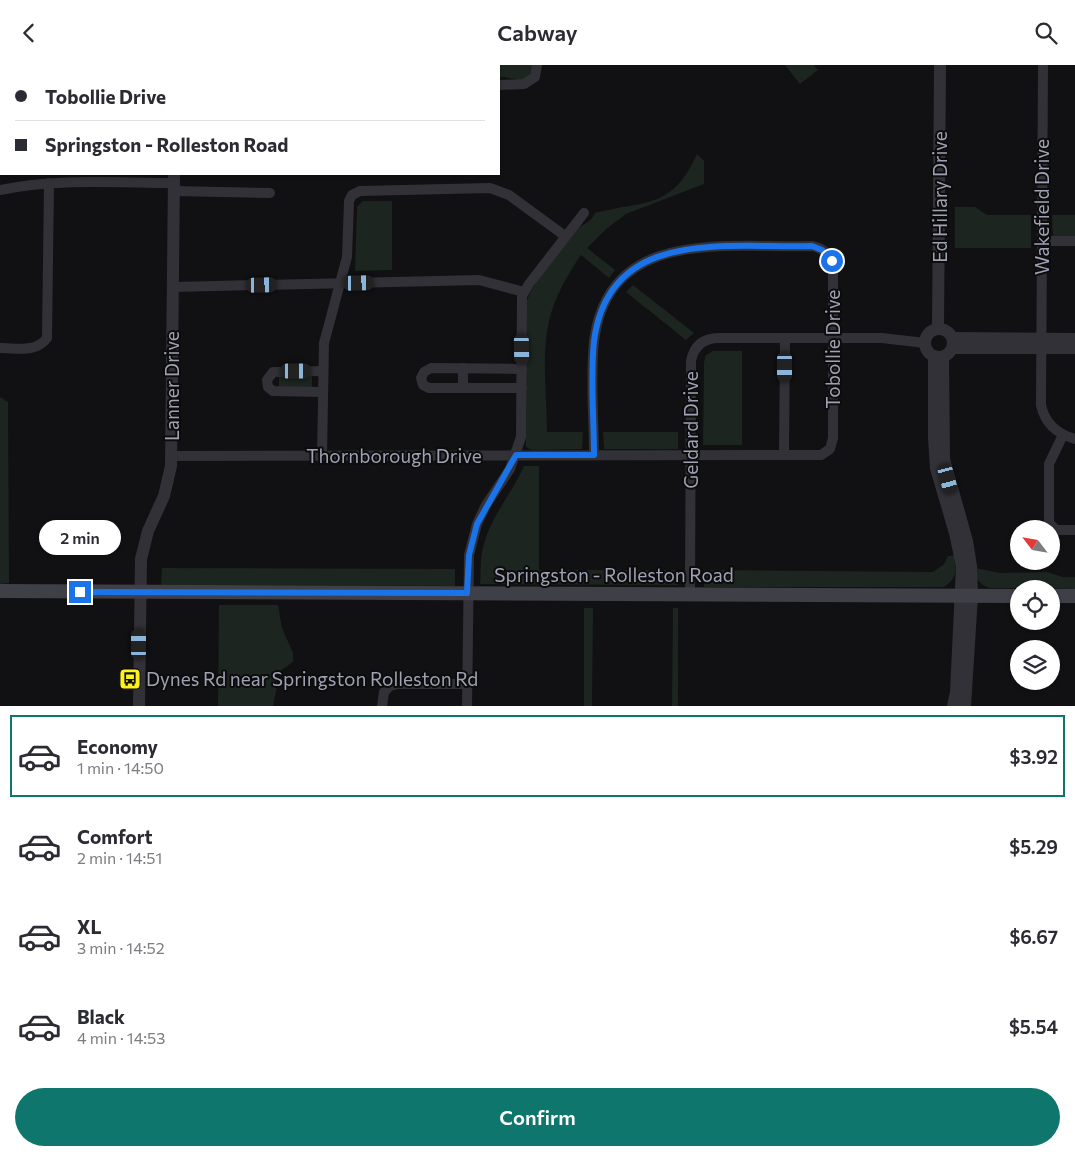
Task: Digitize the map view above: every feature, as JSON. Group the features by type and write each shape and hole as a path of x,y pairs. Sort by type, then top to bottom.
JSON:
{"main road":[{"name":"Springston - Rolleston Road","path":"0,591 1010,596"},
{"path":"1060,596 1075,597"}],"street":[{"path":"500,85 528,83 535,77 537,65"},
{"name":"Ed Hillary Drive","path":"938,328 940,65"},
{"name":"Wakefield Drive","path":"1043,65 1040,397 1043,413 1050,426 1063,435"},
{"path":"0,348 36,347 43,344 48,338 49,183"},
{"path":"0,190 49,183 174,183 270,193"},
{"name":"Lanner Drive","path":"139,706 139,593 141,559 145,540 167,486 172,456 174,183"},
{"path":"322,456 325,335 348,247 349,201 352,195 358,191 496,189 509,195 564,237"},
{"path":"467,706 469,555 477,524 516,455 522,424 521,311 524,292 584,213"},
{"path":"1042,241 1075,241"},
{"name":"Tobollie Drive","path":"594,455 594,352 597,329 605,304 614,289 628,274 647,261 668,252 701,247 818,247 828,255 833,266 833,338 832,445 827,453"},
{"path":"173,287 479,280 524,292"},
{"path":"938,356 927,351 925,343 930,331 938,328 947,331 953,343"},
{"name":"Geldard Drive","path":"690,595 691,361 695,349 704,341 713,338 882,338 925,343"},
{"path":"784,454 785,338"},
{"path":"938,356 953,343 1041,343 1075,339"},
{"path":"1041,343 1075,349"},
{"path":"938,356 944,459 971,566 965,596 953,706"},
{"path":"522,369 431,368 424,372 421,378 423,385 429,388 522,388"},
{"path":"463,368 463,388"},
{"path":"323,371 273,372 267,381 268,387 274,391 323,392"},
{"path":"1075,439 1063,435 1049,464 1049,523 1056,530 1075,530"},
{"name":"Thornborough Drive","path":"172,456 821,455 827,453"},
{"path":"965,596 965,706"},
{"path":"382,706 384,692 394,684 467,684"}],"shaded area":[{"path":"500,65 533,65 531,73 525,80 500,77"},
{"path":"785,65 814,65 818,70 800,84"},
{"path":"697,154 704,161 704,184 626,214 605,230 587,248 615,270 609,278 581,255 566,279 549,321 545,348 547,432 583,432 582,449 532,450 526,447 526,304 534,287 563,245 595,213 655,200 667,194 678,185"},
{"path":"363,201 392,201 392,270 355,271 357,207"},
{"path":"955,207 975,207 987,215 1031,215 1031,248 955,248"},
{"path":"1052,215 1075,215 1075,237 1053,237"},
{"path":"633,285 694,333 686,340 626,292"},
{"path":"713,351 742,351 742,445 703,445 704,362 706,355"},
{"path":"279,375 312,376 312,388 279,388"},
{"path":"0,397 8,402 9,583 0,584"},
{"path":"603,432 678,432 678,449 604,449"},
{"path":"524,466 539,466 539,570 678,570 678,585 480,584 482,553 489,530"},
{"path":"955,555 956,569 954,577 944,587 704,587 704,570 933,572 944,564 948,556"},
{"path":"162,568 455,569 455,586 161,585"},
{"path":"975,568 1000,573 1047,572 1063,577 1075,577 1075,589 1060,589 1060,580 1010,580 1010,588 990,588 978,581"},
{"path":"219,605 278,605 282,628 293,653 293,662 280,671 273,706 218,706"},
{"path":"584,608 593,608 592,706 584,706"},
{"path":"673,608 678,608 678,706 672,706"}],"place":[{"name":"Dynes Rd near Springston Rolleston Rd","path":"130,679"}],"route":[{"path":"80,592 467,593 467,567 473,534 481,514 506,475 516,455 594,455 594,341 605,304 614,289 628,274 657,256 678,249 701,247 812,246 822,250 832,261"}]}
